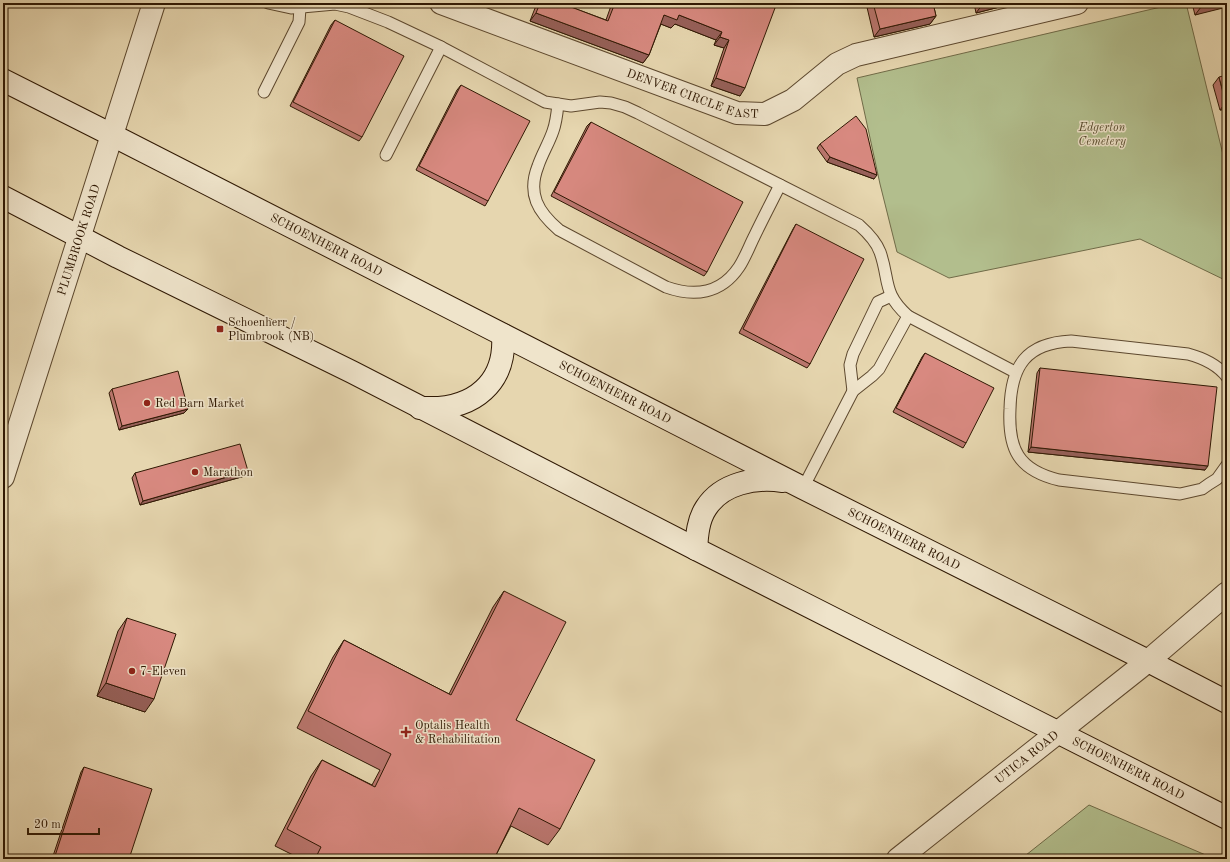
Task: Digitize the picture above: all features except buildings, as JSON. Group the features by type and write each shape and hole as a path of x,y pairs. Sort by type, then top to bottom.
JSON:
{"main road":[{"name":"PLUMBROOK ROAD","path":"3,477 154,3"},
{"name":"DENVER CIRCLE EAST","path":"441,3 737,113 765,114 792,100 837,64 856,55 1077,3"},
{"name":"SCHOENHERR ROAD","path":"3,80 797,486 1227,702"},
{"name":"SCHOENHERR ROAD","path":"3,197 345,369 1227,818"},
{"path":"419,408 439,408 454,405 467,400 484,390 495,377 501,363 504,349 503,335"},
{"path":"696,549 697,534 705,509 714,498 727,488 757,480 772,480 797,486"},
{"name":"UTICA ROAD","path":"898,859 1148,661 1227,593"}],"lane":[{"path":"268,3 291,8 335,4 349,7 388,22 545,102 571,106 600,102 625,107 859,225 875,242 880,253 890,296 899,308 908,316 1015,372"},
{"path":"264,92 300,22 300,8"},
{"path":"386,155 441,48"},
{"path":"558,104 553,131 538,166 534,180 534,191 539,208 547,220 559,230 666,287 690,293 702,292 716,288 729,280 739,267 780,185"},
{"path":"853,391 850,365 853,354 878,302 890,296"},
{"path":"797,486 853,391 879,369 908,316"},
{"path":"1227,377 1222,370 1200,357 1188,354 1071,341 1058,342 1046,345 1033,352 1023,360 1015,372 1010,392 1009,426 1012,444 1020,459 1031,469 1045,477 1059,480 1180,494 1202,489 1217,479 1227,465"}],"green space":[{"name":"Edgerton Cemetery","path":"1178,3 1186,3 1227,171 1227,281 1140,239 949,278 897,252 880,184 857,78"},
{"path":"1089,805 1215,859 1021,859"}],"place":[{"name":"Schoenherr / Plumbrook (NB)","path":"220,329"},
{"name":"Red Barn Market","path":"147,403"},
{"name":"Marathon","path":"195,472"},
{"name":"7-Eleven","path":"132,671"},
{"name":"Optalis Health & Rehabilitation","path":"406,732"}]}
